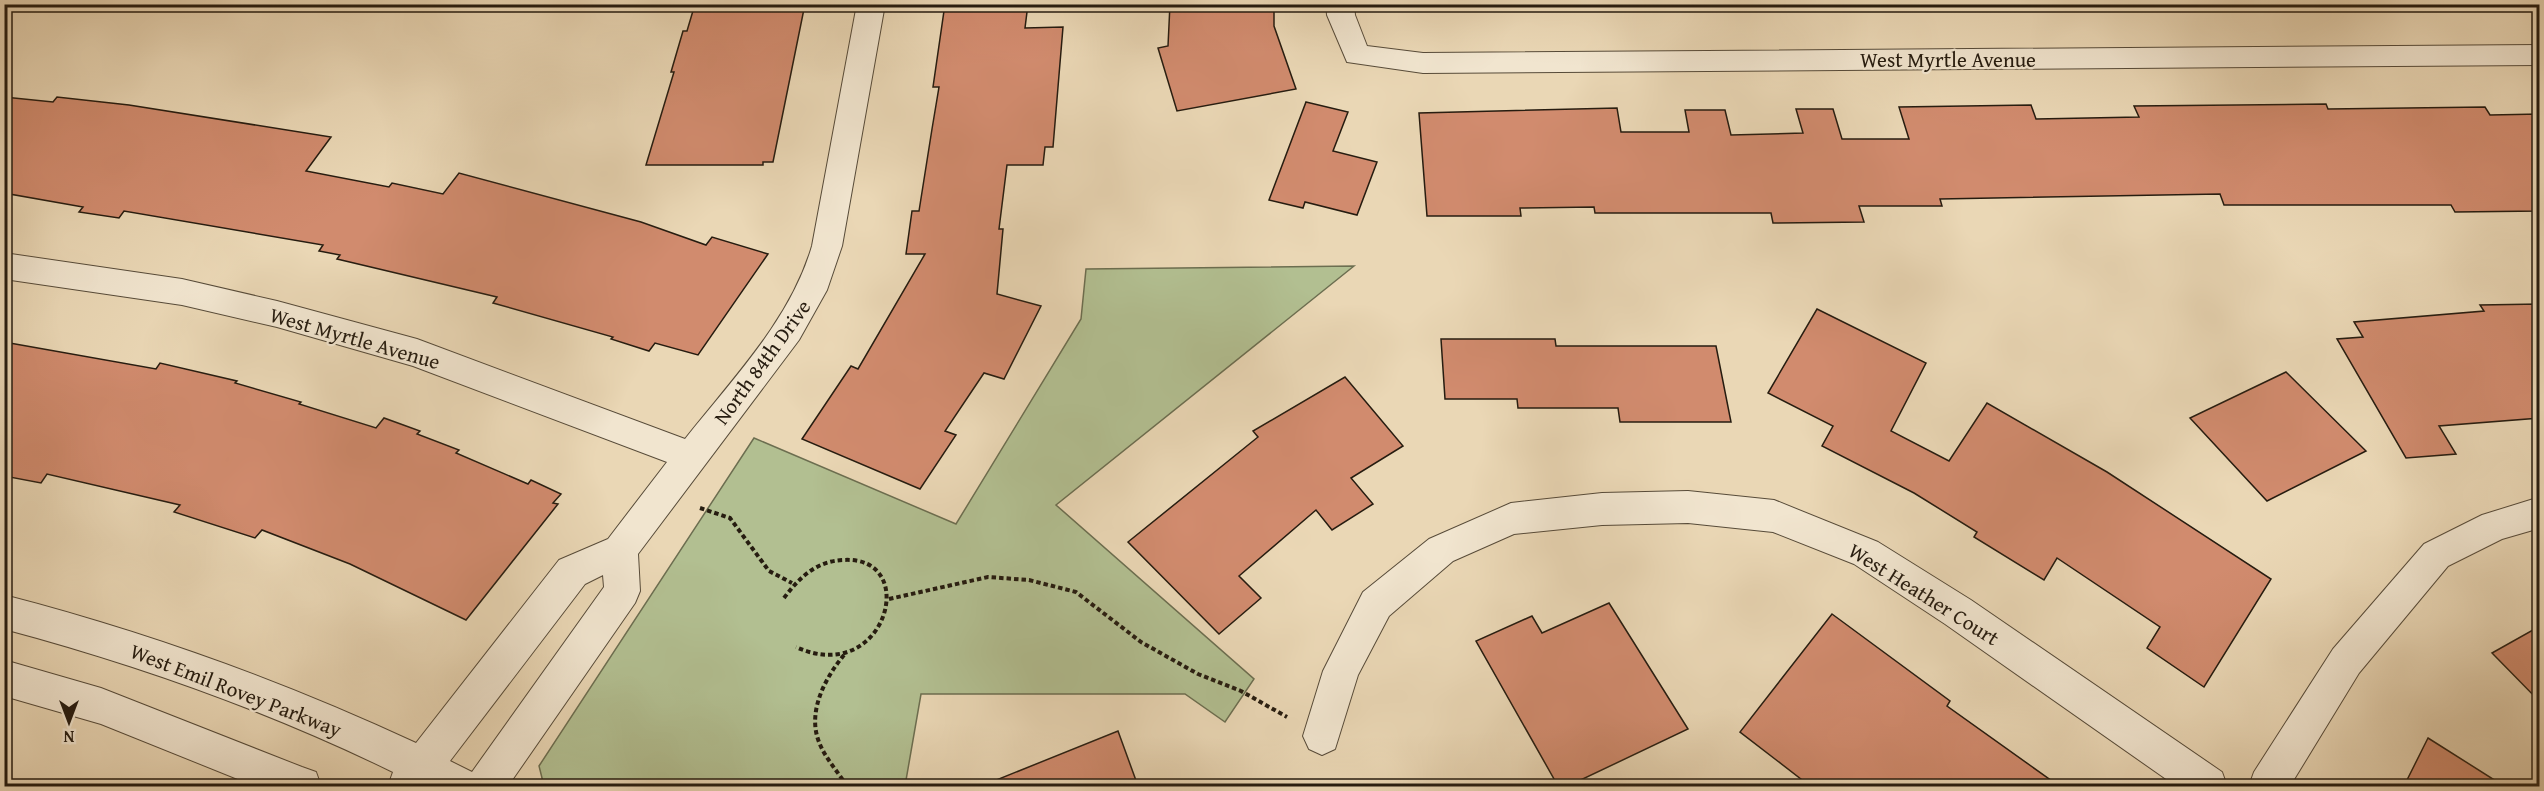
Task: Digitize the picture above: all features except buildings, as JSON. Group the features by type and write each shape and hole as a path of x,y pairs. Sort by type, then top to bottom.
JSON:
{"street":[{"name":"North 84th Drive","path":"415,777 572,572 620,550 788,331 810,296 821,271 871,4"},
{"name":"West Myrtle Avenue","path":"1340,4 1341,15 1357,55 1423,63 2540,55"},
{"name":"West Myrtle Avenue","path":"4,266 182,292 277,314 417,353 693,457"},
{"name":"West Heather Court","path":"1322,736 1341,671 1376,604 1441,550 1511,519 1602,508 1689,507 1774,516 1866,552 1958,612 2208,786"},
{"path":"2268,786 2346,661 2436,555 2494,526 2540,512"},
{"path":"485,786 622,591 620,550"},
{"name":"West Emil Rovey Parkway","path":"4,612 157,656 282,704 415,777 460,786"},
{"path":"4,678 101,706 302,786"}],"path":[{"path":"662,494 730,518 769,571 792,583"},
{"path":"784,598 792,583 805,571 820,562 837,558 854,559 880,574 889,599 885,619 875,634 861,646 844,654 827,657 810,654 796,647"},
{"path":"889,599 988,577 1029,580 1076,592 1117,621 1141,642 1198,674 1241,691 1322,736"},
{"path":"844,654 833,666 823,689 816,718 818,741 847,786"}],"green space":[{"path":"1354,266 1056,505 1254,679 1225,722 1185,694 921,694 905,786 544,786 539,766 754,438 956,524 1081,319 1086,269"}]}
